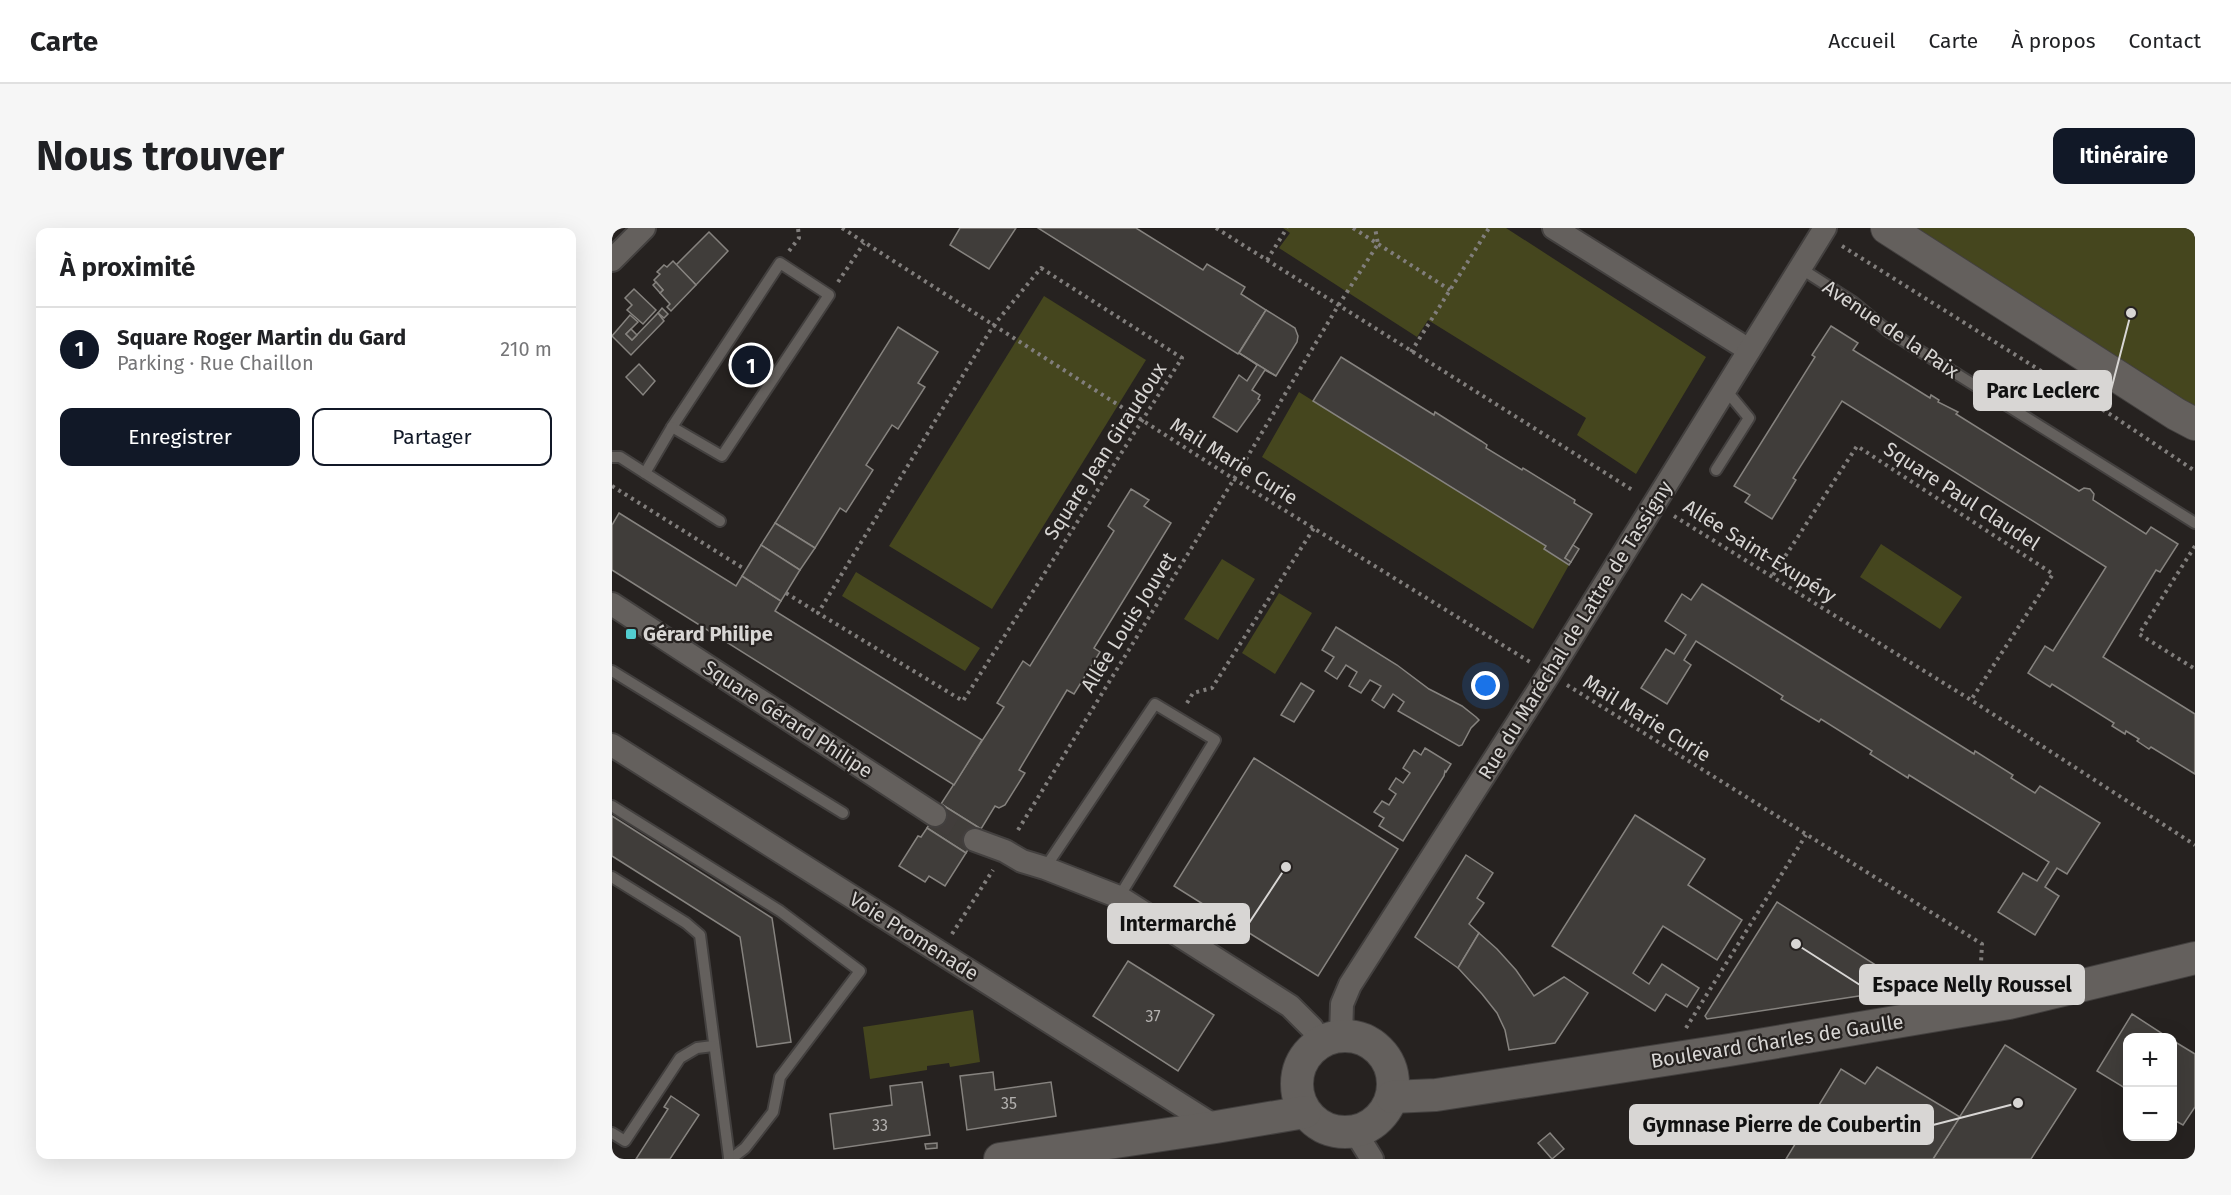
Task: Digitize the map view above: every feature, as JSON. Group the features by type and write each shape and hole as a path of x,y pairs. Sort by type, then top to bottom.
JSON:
{"main road":[{"path":"1887,228 2188,423"},
{"name":"Boulevard Charles de Gaulle","path":"1392,1097 1436,1095 1676,1058 2009,1002 2195,958"},
{"path":"1354,1036 1378,1048 1386,1058 1392,1070 1392,1097 1378,1119 1367,1126 1354,1131 1331,1129 1320,1124 1305,1112 1299,1096 1298,1074 1308,1053 1331,1039 1354,1036"},
{"path":"1000,1159 1216,1128 1305,1112"}],"street":[{"path":"612,260 644,228"},
{"path":"1554,228 1749,350"},
{"name":"Rue du Maréchal de Lattre de Tassigny","path":"1331,1039 1350,985 1549,674 1823,231"},
{"name":"Square Gérard Philipe","path":"612,604 935,815"},
{"name":"Voie Promenade","path":"612,745 1216,1128"},
{"path":"975,840 1005,851 1022,861 1119,897 1290,1006 1312,1028 1331,1039"},
{"path":"1354,1131 1372,1159"}],"lane":[{"path":"645,473 672,427 780,263 829,295 722,456 672,427"},
{"name":"Avenue de la Paix","path":"1800,268 1853,302 1888,331 2195,523"},
{"path":"1716,470 1749,418 1725,389"},
{"path":"612,456 620,457 720,521"},
{"path":"612,671 843,813"},
{"path":"1045,868 1155,704 1215,740 1119,897"},
{"path":"612,806 780,911 860,971 780,1077 773,1112 745,1148 736,1155 729,1158 700,935 686,923 612,877"},
{"path":"612,1133 625,1141 680,1058 698,1048 713,1046"}],"path":[{"path":"780,263 799,238 798,228"},
{"path":"786,593 818,613 993,326 842,228"},
{"name":"Allée Saint-Exupéry","path":"1216,228 1654,504 1773,575 2195,845"},
{"path":"1267,260 1287,228"},
{"path":"1353,228 1450,290"},
{"path":"1375,228 1378,244"},
{"path":"1411,352 1489,228"},
{"path":"1823,231 2195,471"},
{"path":"829,295 864,243"},
{"name":"Allée Louis Jouvet","path":"940,953 1378,244"},
{"name":"Square Jean Giraudoux","path":"818,613 963,700 1182,358 1041,268 993,326"},
{"name":"Mail Marie Curie","path":"993,326 1234,479 1982,944 1980,983 2009,1002"},
{"name":"Square Paul Claudel","path":"1773,575 1857,446 2053,574 1971,700"},
{"path":"612,486 746,570"},
{"path":"1193,693 1212,688 1314,528"},
{"path":"2195,546 2139,634 2195,669"},
{"path":"1676,1058 1686,1025 1806,835"}],"shaded area":[{"path":"1283,228 1506,228 1706,357 1636,474 1577,435 1586,418 1428,320 1417,337 1279,248 1290,233"},
{"path":"1911,228 2195,228 2195,407"},
{"path":"1044,296 1146,360 992,609 889,546"},
{"path":"1299,392 1545,546 1544,549 1569,565 1533,629 1262,457"},
{"path":"1881,544 1962,597 1940,629 1860,577"},
{"path":"1222,559 1255,579 1218,640 1184,619"},
{"path":"856,572 980,648 965,671 842,596"},
{"path":"1279,593 1312,613 1275,674 1242,653"},
{"path":"973,1010 980,1062 950,1067 949,1063 927,1066 927,1070 870,1079 863,1027"}],"building":[{"path":"960,228 1016,228 989,269 950,245"},
{"path":"1038,228 1136,228 1203,270 1207,264 1245,287 1241,294 1266,310 1238,354"},
{"path":"709,232 728,251 696,285 676,265"},
{"path":"673,261 696,285 671,311 667,307 670,304 660,293 663,290 654,280 660,274 657,272 664,265 667,267"},
{"path":"656,282 663,290 660,293 653,285"},
{"path":"634,289 656,310 643,324 627,310 632,305 625,298"},
{"path":"662,308 668,314 664,318 658,313"},
{"path":"1266,310 1295,328 1298,336 1297,342 1276,376 1239,353"},
{"path":"658,313 664,321 631,355 612,336 630,315 638,322 626,334 632,340"},
{"path":"1831,326 1858,343 1853,350 1930,398 1931,395 1939,400 1938,402 1958,412 1956,414 2079,491 2084,488 2090,489 2094,494 2093,500 2146,534 2151,527 2178,544 2160,572 2156,570 2103,657 2195,714 2195,774 2151,747 2149,749 2126,731 2125,734 2112,726 2114,723 2052,684 2050,687 2028,673 2045,646 2053,651 2106,567 1842,401 1793,478 1796,480 1772,519 1745,502 1750,495 1734,486 1815,357 1812,355"},
{"path":"898,327 938,352 918,383 925,387 898,429 892,425 866,465 873,470 846,512 840,508 815,548 775,523"},
{"path":"631,329 637,335 632,340 626,334"},
{"path":"1239,353 1276,376 1265,370 1252,390 1260,395 1258,399 1260,400 1237,432 1213,417 1239,375 1247,381 1257,365"},
{"path":"1341,357 1434,415 1435,412 1487,445 1486,448 1575,500 1574,503 1592,514 1565,558 1571,562 1569,565 1544,549 1546,546 1313,401"},
{"path":"639,364 655,381 643,395 626,377"},
{"path":"1131,489 1149,500 1144,506 1171,523 1094,648 1100,652 1074,694 1067,690 1019,770 1025,773 1005,805 999,808 995,806 981,829 941,804 1004,707 997,703 1023,661 1030,666 1114,531 1108,526"},
{"path":"619,513 736,586 742,576 781,601 775,611 982,740 954,785 612,570 612,525"},
{"path":"775,523 815,548 800,570 761,545"},
{"path":"761,545 800,570 781,601 742,576"},
{"path":"1573,545 1579,549 1571,562 1565,558"},
{"path":"1702,584 1974,754 1975,751 2013,775 2011,778 2035,793 2040,786 2100,823 2067,874 2057,868 2045,887 2059,896 2035,935 1998,912 2023,873 2037,881 2049,862 1909,775 1908,778 1870,754 1872,751 1821,719 1819,722 1781,699 1783,696 1696,641 1684,660 1691,665 1667,704 1641,688 1666,649 1674,654 1686,635 1665,621 1682,594 1691,600"},
{"path":"1336,627 1397,665 1429,689 1462,706 1476,717 1479,720 1471,728 1462,745 1459,746 1398,711 1404,702 1393,694 1384,708 1372,700 1381,686 1370,680 1361,693 1349,686 1357,672 1346,665 1337,679 1325,671 1334,657 1322,650"},
{"path":"1301,683 1314,691 1294,722 1281,715"},
{"path":"1425,748 1451,764 1403,841 1379,826 1384,818 1374,812 1382,801 1389,805 1396,794 1389,789 1396,778 1403,783 1410,773 1403,768 1414,750 1421,755"},
{"path":"1254,758 1398,849 1318,976 1174,886"},
{"path":"941,804 981,829 966,853 927,828"},
{"path":"1635,815 1705,859 1688,885 1742,920 1717,960 1663,926 1633,973 1649,984 1662,964 1699,988 1687,1007 1666,994 1655,1011 1552,946"},
{"path":"612,816 772,918 791,1042 757,1047 740,937 612,856"},
{"path":"927,828 966,853 945,886 929,876 925,882 899,866 918,836 921,837"},
{"path":"1466,855 1493,873 1477,898 1484,903 1469,924 1479,933 1458,968 1415,937"},
{"path":"1777,902 1907,985 1905,989 1707,1019 1705,1016"},
{"path":"1479,933 1516,970 1534,996 1564,977 1588,993 1555,1043 1509,1050 1505,1030 1497,1013 1458,968"},
{"path":"1128,961 1214,1015 1178,1071 1093,1016"},
{"path":"2132,1014 2161,1033 2123,1033 2123,1087 2097,1071"},
{"path":"2177,1043 2195,1054 2195,1107 2183,1125 2177,1122"},
{"path":"2005,1045 2076,1089 2031,1159 1933,1159"},
{"path":"1877,1067 1960,1117 1933,1159 1786,1159 1841,1069 1865,1084"},
{"path":"993,1072 995,1090 1051,1082 1056,1116 967,1130 960,1076"},
{"path":"922,1082 930,1135 834,1149 830,1114 892,1105 890,1086"},
{"path":"671,1096 699,1115 670,1159 636,1159 668,1109 664,1107"},
{"path":"1550,1133 1564,1149 1552,1159 1538,1143"},
{"path":"937,1143 937,1148 926,1149 925,1144"}],"tunnel":[{"path":"935,815 975,840"}],"place":[{"name":"Parc Leclerc","path":"2131,313"},
{"name":"Square Roger Martin du Gard","path":"751,365"},
{"name":"Gérard Philipe","path":"631,634"},
{"name":"Intermarché","path":"1286,867"},
{"name":"Espace Nelly Roussel","path":"1796,944"},
{"name":"Gymnase Pierre de Coubertin","path":"2018,1103"}]}
